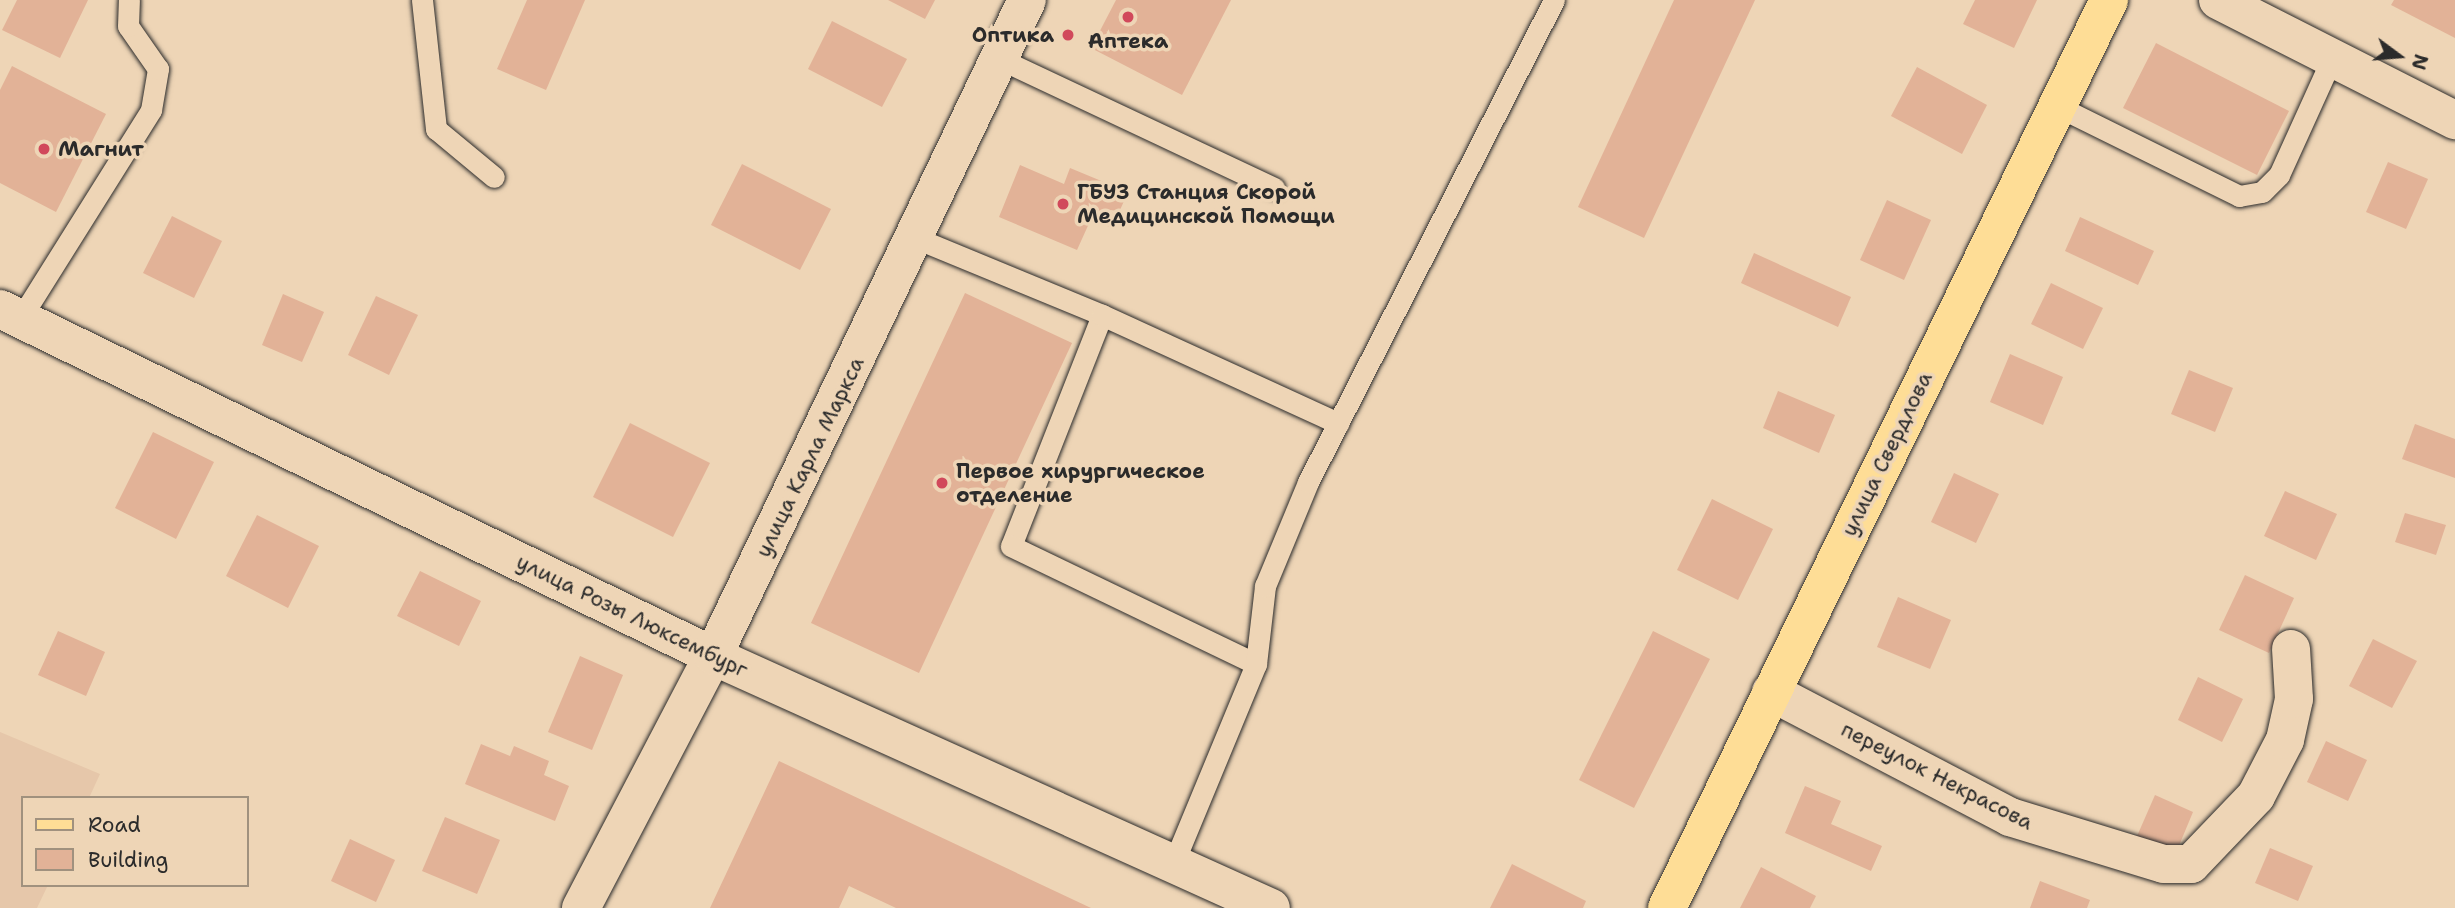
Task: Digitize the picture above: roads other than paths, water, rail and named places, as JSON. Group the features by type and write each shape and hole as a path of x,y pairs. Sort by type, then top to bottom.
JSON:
{"main road":[{"name":"улица Свердлова","path":"1667,908 2109,0"}],"street":[{"name":"улица Карла Маркса","path":"581,908 713,656 918,239 1027,0"},
{"path":"2218,0 2455,120"},
{"name":"улица Розы Люксембург","path":"10,314 713,656 1271,908"},
{"name":"переулок Некрасова","path":"1771,692 2010,817 2164,864 2191,864 2256,796 2285,740 2294,699 2291,649"}],"lane":[{"path":"10,314 151,110 158,69 128,26 129,0"},
{"path":"422,0 436,129 494,177"},
{"path":"1174,864 1256,664 1265,586 1338,423 1554,0"},
{"path":"2057,106 2239,195 2262,192 2279,175 2332,58"},
{"path":"1000,59 1274,188"},
{"path":"918,239 1102,315 1338,423"},
{"path":"1102,315 1011,546 1256,664"}],"place":[{"name":"Аптека","path":"1128,17"},
{"name":"Оптика","path":"1068,35"},
{"name":"Магнит","path":"44,149"},
{"name":"ГБУЗ Станция Скорой Медицинской Помощи","path":"1063,204"},
{"name":"Первое хирургическое отделение","path":"942,483"}]}
